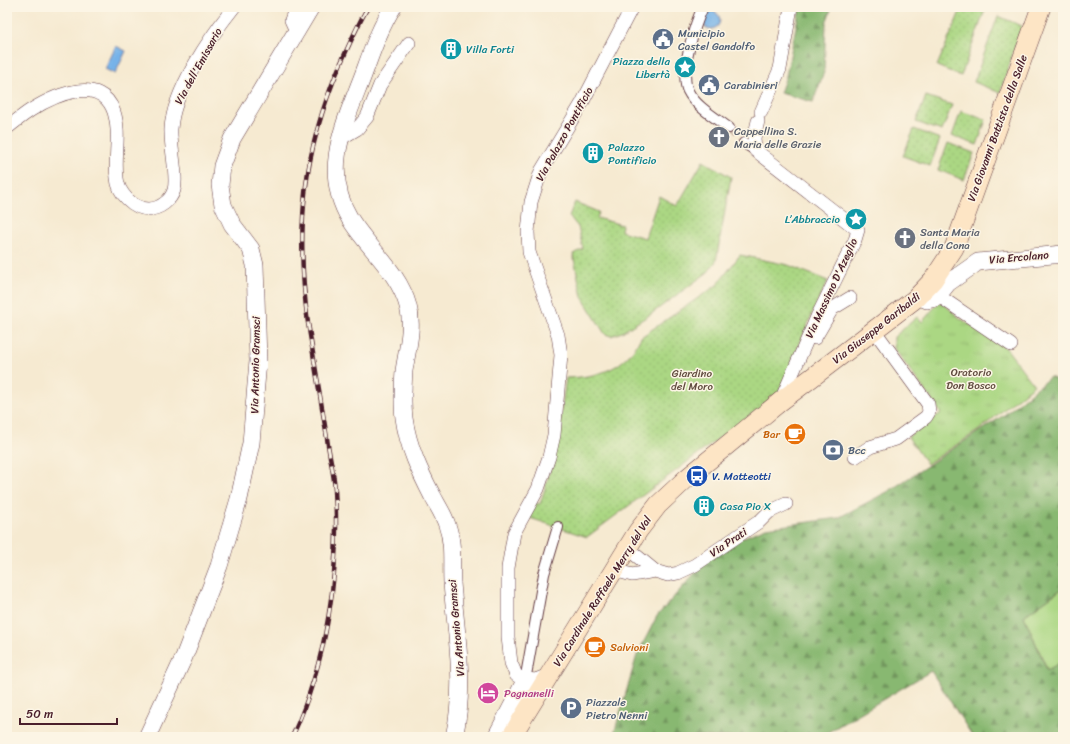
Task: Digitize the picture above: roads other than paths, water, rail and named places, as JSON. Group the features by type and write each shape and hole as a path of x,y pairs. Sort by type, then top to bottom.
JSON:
{"main road":[{"name":"Via Giovanni Battista della Salle","path":"954,248 1041,7"},
{"name":"Via Giuseppe Garibaldi","path":"780,401 918,296 942,268 954,248"},
{"name":"Via Cardinale Raffaele Merry del Val","path":"511,737 627,548 663,499 780,401"}],"street":[{"name":"Via dell'Emissario","path":"7,128 31,110 47,101 77,90 98,92 110,104 114,112 117,145 116,178 120,190 138,207 148,209 157,208 168,199 174,189 171,131 172,117 176,102 208,44 234,7"},
{"path":"296,7 291,20 296,32"},
{"name":"Via Antonio Gramsci","path":"147,737 184,656 219,566 239,499 251,443 258,361 255,265 251,249 232,224 223,205 220,185 222,166 232,139 311,7"},
{"name":"Via Antonio Gramsci","path":"393,7 375,44 340,139 336,170 342,202 354,224 400,287 410,312 410,334 403,389 408,438 418,466 446,521 451,543 452,583 461,684 454,737"},
{"name":"Via Palazzo Pontificio","path":"525,681 516,675 511,663 508,638 508,568 514,533 538,490 549,457 554,435 561,355 558,335 529,252 528,232 531,202 541,171 582,103 632,7"},
{"path":"703,7 696,22 686,72 686,85 688,92 696,101 729,128"},
{"name":"Via Massimo D'Azeglio","path":"780,401 805,343 855,240 858,230 749,146 754,138 760,116 780,69 791,7"},
{"path":"340,139 357,129 367,117 380,85 409,43"},
{"name":"Via Ercolano","path":"939,296 948,283 978,262 1063,254"},
{"path":"918,296 931,300 939,296 1011,345"},
{"path":"805,343 814,340 832,309 850,298"},
{"path":"855,457 870,448 896,439 926,417 929,412 928,404 874,330"},
{"name":"Via Prati","path":"640,569 668,574 684,572 760,521 769,512 786,504"},
{"path":"496,737 525,681 544,574 558,527"},
{"path":"614,570 627,574 640,569 627,548"},
{"path":"525,681 536,682 548,677"}],"water":[{"path":"711,11 717,14 720,20 717,26 711,29 705,26 702,20 705,14"},
{"path":"116,46 126,51 115,74 105,69"}],"tunnel":[{"path":"729,128 744,143"}],"railway":[{"path":"292,737 304,708 322,647 333,585 336,521 334,484 308,323 304,289 302,256 305,191 310,160 327,97 360,21 368,7"}],"place":[{"name":"Municipio Castel Gandolfo","path":"663,39"},
{"name":"Villa Forti","path":"451,49"},
{"name":"Piazza della Libertà","path":"685,67"},
{"name":"Carabinieri","path":"709,85"},
{"name":"Cappellina S. Maria delle Grazie","path":"719,137"},
{"name":"Palazzo Pontificio","path":"593,153"},
{"name":"L’Abbraccio","path":"856,219"},
{"name":"Santa Maria della Cona","path":"905,238"},
{"name":"Bar","path":"795,434"},
{"name":"Bcc","path":"833,450"},
{"name":"V. Matteotti","path":"697,476"},
{"name":"Casa Pio X","path":"704,506"},
{"name":"Salvioni","path":"595,647"},
{"name":"Pagnanelli","path":"488,693"},
{"name":"Piazzale Pietro Nenni","path":"571,708"}],"park label":[{"name":"Oratorio Don Bosco","path":"971,378"},
{"name":"Giardino del Moro","path":"692,379"}]}
